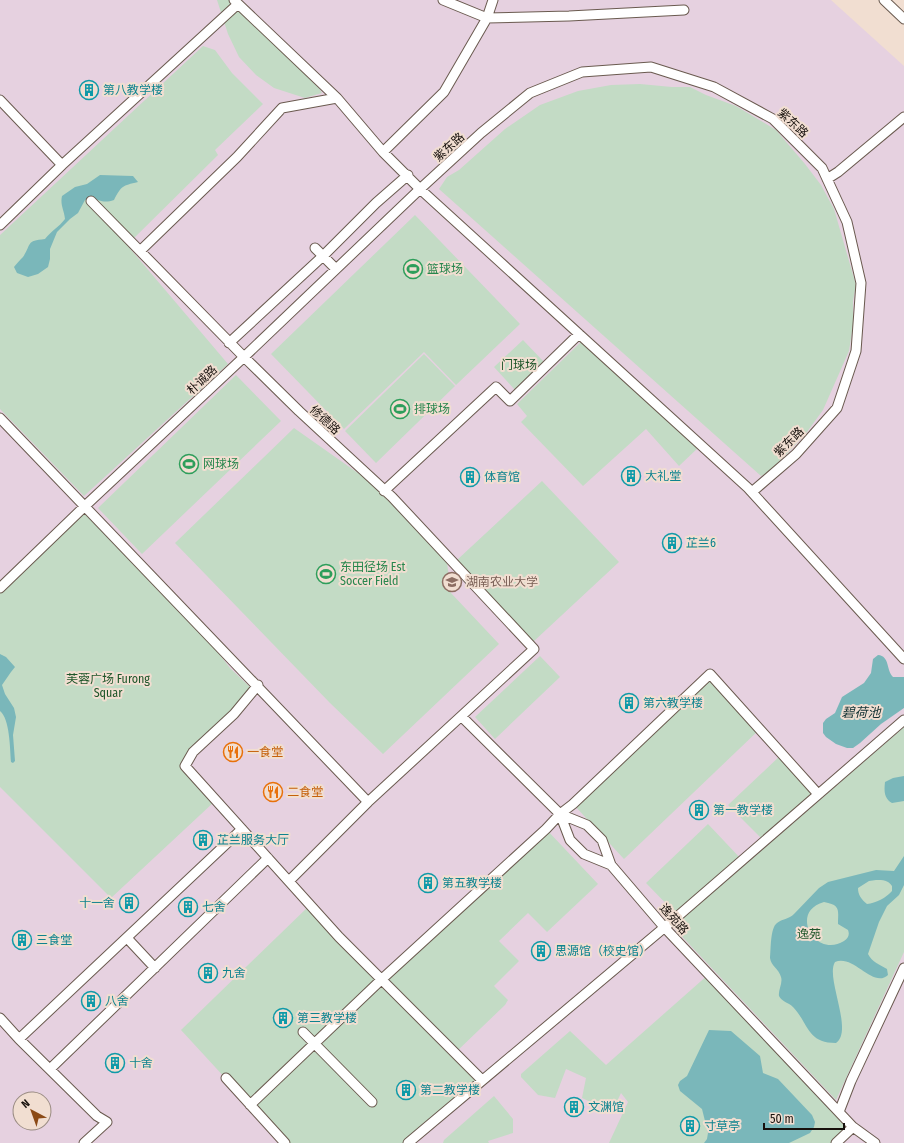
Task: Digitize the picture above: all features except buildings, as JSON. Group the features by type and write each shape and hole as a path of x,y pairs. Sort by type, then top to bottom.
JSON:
{"street":[{"path":"443,0 487,18 568,16 684,10"},
{"path":"383,152 444,92 487,18 493,0"},
{"path":"884,0 903,16"},
{"path":"0,225 236,2 337,98 383,152 408,175 420,189 752,492 904,659"},
{"name":"紫东路","path":"420,189 481,133 530,93 582,72 651,68 714,87 773,119 822,168 847,222 860,283 856,351 837,408 796,454 752,492"},
{"path":"140,251 237,157 282,108 337,98"},
{"path":"0,100 62,165"},
{"path":"827,179 838,172 904,117"},
{"path":"229,342 323,256 376,203 408,175"},
{"name":"朴诚路","path":"0,588 420,189"},
{"name":"修德路","path":"91,201 304,417 392,498 534,649 462,717"},
{"path":"315,248 336,269"},
{"path":"384,491 496,387 510,401 579,334"},
{"path":"0,418 368,802"},
{"path":"250,1105 382,979 540,835 560,814 573,804 710,674 818,794"},
{"path":"258,686 234,714 193,752 185,766 339,937 482,1080"},
{"path":"289,881 368,802 462,717"},
{"name":"逸苑路","path":"462,717 560,814 570,840 584,854 611,865 664,927 853,1127 875,1143"},
{"path":"410,1142 664,927 904,720"},
{"path":"560,814 587,825 602,840 611,865"},
{"path":"19,1040 242,829"},
{"path":"50,1069 268,858"},
{"path":"127,938 155,968"},
{"path":"839,1112 851,1081 904,968"},
{"path":"0,1018 19,1040 97,1116 107,1122 84,1143"},
{"path":"304,1032 372,1102"},
{"path":"226,1078 285,1143"},
{"path":"836,1143 853,1127"}],"shaded area":[{"name":"湖南农业大学","path":"0,0 831,0 904,66 904,1143 0,1143"}],"green space":[{"path":"217,0 230,0 319,88 322,93 305,98 274,88 256,75 239,57 228,34"},
{"path":"203,46 215,50 232,73 263,104 215,150 218,155 127,245 228,364 84,496 0,409 0,235"},
{"path":"640,84 690,87 706,95 736,106 776,130 821,185 834,209 856,285 853,301 853,325 849,351 823,410 807,432 788,453 767,473 761,476 439,189 447,177 459,170 505,129 540,105 578,91 611,85"},
{"name":"篮球场","path":"415,215 520,324 456,385 424,352 344,429 271,354"},
{"name":"门球场","path":"523,340 544,362 515,390 494,367"},
{"path":"582,341 700,446 679,466 646,429 583,486 521,422 527,416 517,404"},
{"name":"排球场","path":"424,354 455,386 376,463 345,431"},
{"name":"网球场","path":"236,375 281,421 142,554 98,508"},
{"name":"东田径场 Est Soccer Field","path":"294,428 392,497 446,555 451,593 499,644 383,754 330,703 175,543"},
{"path":"542,481 619,562 533,642 457,560"},
{"name":"芙蓉广场 Furong Squar","path":"85,506 191,617 230,668 250,687 220,732 180,767 214,802 111,898 0,787 0,588"},
{"path":"540,656 560,677 495,739 475,717"},
{"path":"710,674 760,729 624,859 573,804"},
{"name":"逸苑","path":"904,727 904,952 836,1100 673,927"},
{"path":"782,754 818,794 764,841 728,805"},
{"path":"708,824 742,860 678,916 646,883"},
{"path":"546,829 598,884 547,932 528,913 499,941 519,961 494,986 508,1000 505,1005 455,1053 482,1080 408,1143 285,1143 181,1030 310,905 383,979"},
{"path":"709,974 853,1127 836,1143 609,1143 628,1102 621,1093 612,1112 582,1098 586,1078 566,1069 555,1098 538,1095 521,1077 521,1074 570,1031 606,1065"},
{"path":"494,1096 513,1119 513,1133 488,1141 489,1143 443,1143 444,1140"}],"water":[{"path":"100,175 133,176 138,182 123,187 114,200 105,202 93,199 85,200 78,213 57,232 50,249 48,267 38,274 28,277 17,273 14,267 26,253 30,244 34,241 45,239 65,219 62,196 75,187 87,184"},
{"path":"0,654 6,657 15,667 2,685 5,694 14,708 16,717 13,735 15,761 13,763 11,762 8,727 0,711"},
{"name":"碧荷池","path":"878,655 884,658 893,677 904,677 904,708 881,724 853,748 847,748 836,744 823,733 823,723 835,713 842,697 864,683 871,673 873,659"},
{"path":"904,776 904,801 892,803 887,799 885,794 885,782 893,778"},
{"path":"904,856 904,885 899,895 887,906 879,922 868,954 879,965 887,969 888,975 882,978 876,978 849,963 842,961 835,962 833,979 841,1016 841,1037 836,1043 819,1040 810,1031 793,1007 782,1000 779,996 781,977 770,958 773,929 777,923 792,916 819,888 828,882 876,870 894,871","holes":["869,881 887,881 892,886 892,891 881,900 867,904 860,897 858,888","824,902 836,907 838,912 838,924 849,932 844,941 834,945 824,944 816,939 810,932 807,923 808,915 813,907"]},
{"path":"709,1030 731,1031 760,1056 763,1073 778,1079 812,1115 815,1122 810,1133 789,1143 704,1143 707,1139 708,1133 702,1109 680,1091 678,1085 680,1081 687,1076"}],"place":[{"name":"第八教学楼","path":"89,90"},
{"name":"篮球场","path":"413,269"},
{"name":"排球场","path":"400,409"},
{"name":"网球场","path":"189,464"},
{"name":"大礼堂","path":"631,476"},
{"name":"体育馆","path":"470,477"},
{"name":"芷兰6","path":"672,543"},
{"name":"东田径场 Est Soccer Field","path":"326,574"},
{"name":"湖南农业大学","path":"452,582"},
{"name":"第六教学楼","path":"629,703"},
{"name":"一食堂","path":"233,752"},
{"name":"二食堂","path":"273,792"},
{"name":"第一教学楼","path":"699,810"},
{"name":"芷兰服务大厅","path":"203,840"},
{"name":"第五教学楼","path":"428,883"},
{"name":"十一舍","path":"129,903"},
{"name":"七舍","path":"188,907"},
{"name":"三食堂","path":"22,940"},
{"name":"思源馆（校史馆）","path":"541,951"},
{"name":"九舍","path":"208,973"},
{"name":"八舍","path":"91,1001"},
{"name":"第三教学楼","path":"283,1018"},
{"name":"十舍","path":"115,1063"},
{"name":"第二教学楼","path":"406,1090"},
{"name":"文渊馆","path":"574,1107"},
{"name":"寸草亭","path":"690,1126"}]}
